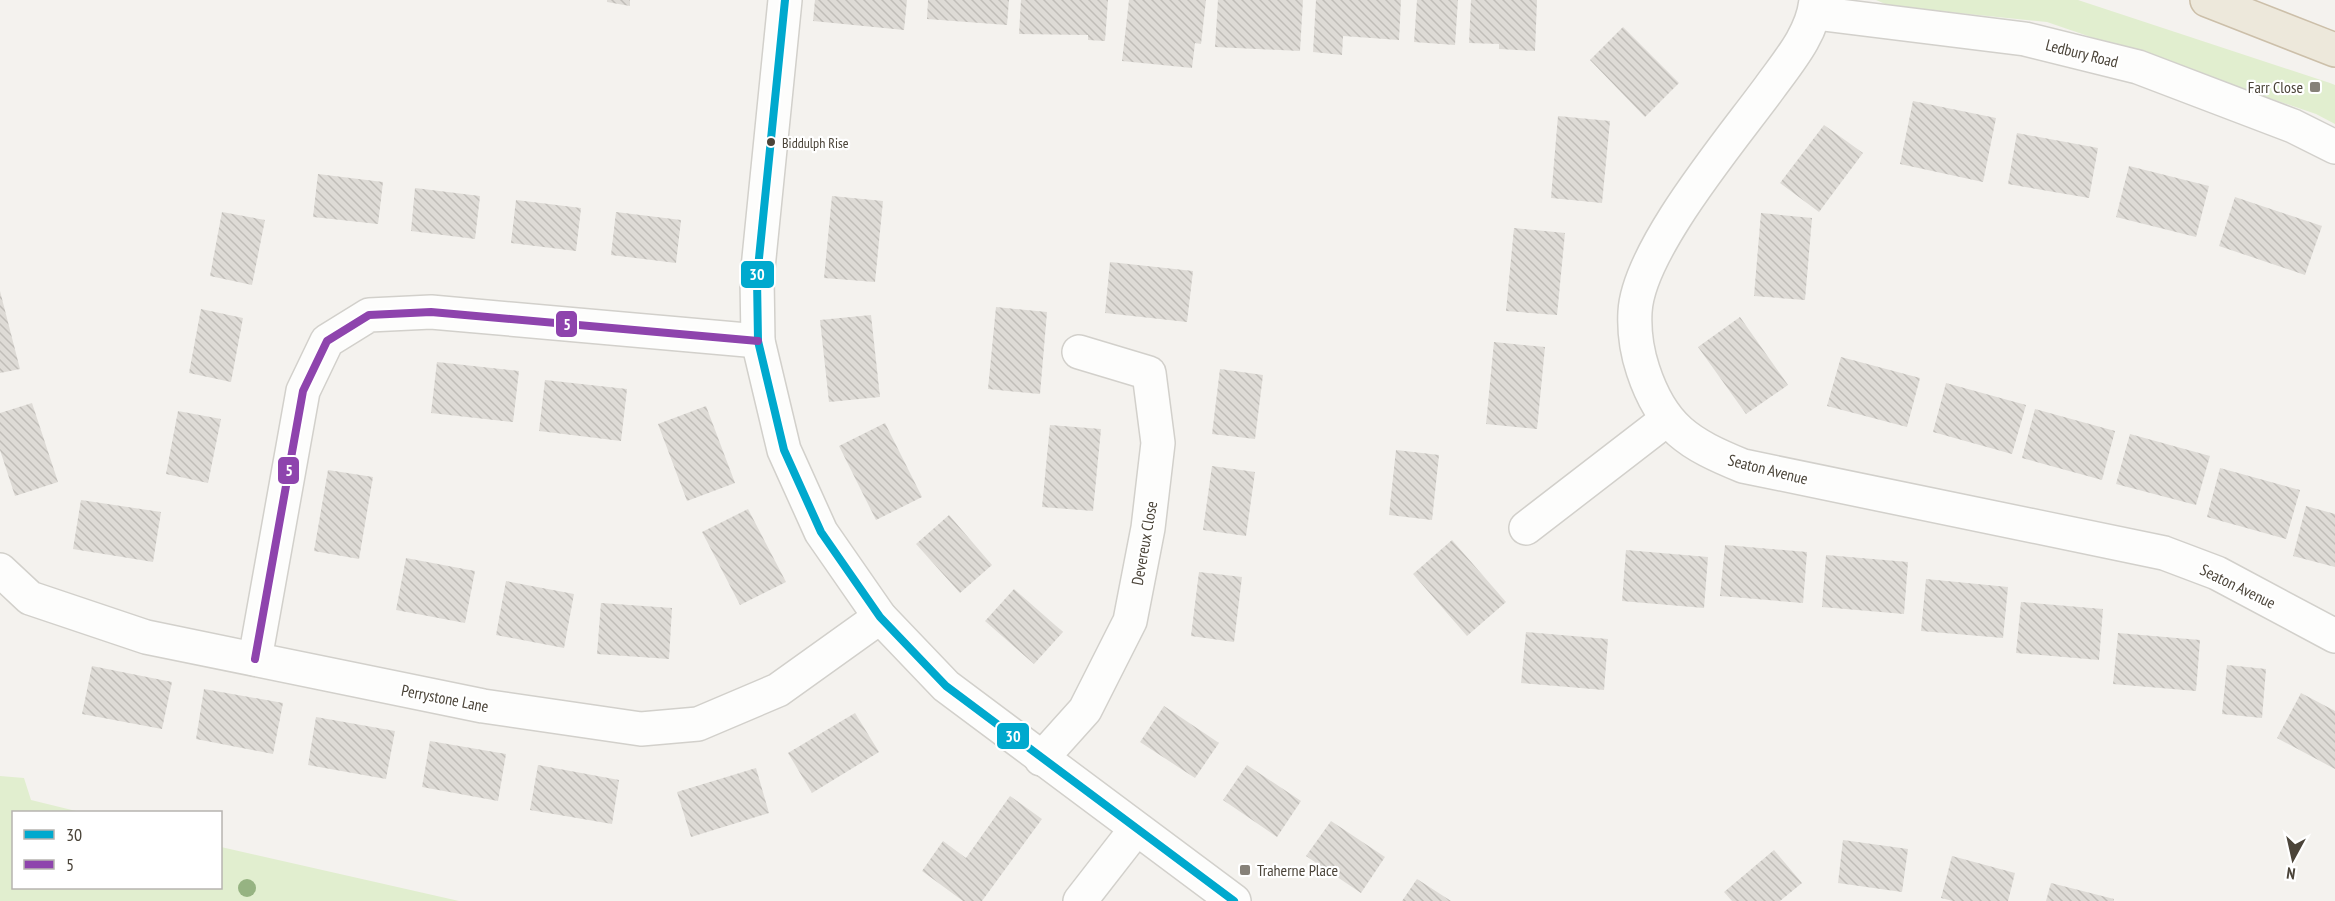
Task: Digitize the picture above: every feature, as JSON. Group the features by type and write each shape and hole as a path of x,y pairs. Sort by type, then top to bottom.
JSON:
{"highway":[{"path":"2207,0 2335,50"}],"street":[{"path":"785,0 757,278 758,341 784,450 821,532 880,617 946,686 1234,901"},
{"name":"Ledbury Road","path":"1816,7 2025,39 2138,67 2293,126 2335,147"},
{"name":"Seaton Avenue","path":"1816,7 1798,49 1678,213 1649,263 1635,310 1637,352 1648,387 1666,420 1705,451 1743,466 2164,553 2217,573 2335,636"},
{"path":"255,659 303,391 327,341 369,315 431,312 758,341"},
{"name":"Devereux Close","path":"1041,759 1086,710 1130,621 1148,528 1158,442 1149,373 1079,352"},
{"path":"1526,528 1666,420"},
{"name":"Perrystone Lane","path":"0,570 30,598 146,637 483,706 641,729 698,724 778,690 880,617"},
{"path":"1080,901 1136,829"}],"green space":[{"path":"1876,0 2078,0 2335,85 2335,124 2316,114 2047,22 1890,6"},
{"path":"0,776 24,778 31,800 76,811 12,811 12,889 222,889 222,847 459,901 0,901"}],"building":[{"path":"607,0 630,0 630,6 607,2"},
{"path":"815,0 907,0 904,30 813,21"},
{"path":"928,0 1009,0 1007,25 927,19"},
{"path":"1021,0 1108,0 1105,41 1088,40 1088,35 1019,34"},
{"path":"1129,0 1206,0 1201,44 1195,43 1192,68 1122,61"},
{"path":"1218,0 1303,0 1300,51 1215,47"},
{"path":"1316,0 1401,0 1399,40 1343,36 1342,55 1313,52"},
{"path":"1417,0 1458,0 1455,45 1414,42"},
{"path":"1471,0 1537,0 1535,51 1499,49 1499,44 1469,43"},
{"path":"1623,27 1679,83 1645,117 1590,60"},
{"path":"1913,101 1996,118 1983,182 1900,164"},
{"path":"1558,116 1610,121 1602,203 1551,198"},
{"path":"1824,125 1863,153 1819,212 1780,183"},
{"path":"2017,133 2098,148 2089,198 2008,184"},
{"path":"2129,166 2209,186 2196,237 2116,217"},
{"path":"318,174 383,182 378,224 313,217"},
{"path":"415,188 480,196 475,239 411,231"},
{"path":"832,196 883,201 875,282 824,278"},
{"path":"2235,197 2322,226 2305,275 2219,246"},
{"path":"516,200 581,208 576,251 511,243"},
{"path":"222,212 265,220 252,285 210,276"},
{"path":"616,212 681,220 676,263 611,255"},
{"path":"1761,213 1812,218 1805,300 1754,296"},
{"path":"1514,228 1565,233 1557,315 1506,311"},
{"path":"1110,262 1193,271 1187,322 1105,313"},
{"path":"0,291 20,369 0,373"},
{"path":"996,307 1047,312 1040,394 988,389"},
{"path":"201,309 243,318 231,382 189,373"},
{"path":"871,315 880,397 829,402 820,320"},
{"path":"1740,317 1788,385 1746,414 1698,347"},
{"path":"1494,342 1545,347 1537,429 1486,424"},
{"path":"1841,357 1920,378 1907,427 1827,406"},
{"path":"437,362 519,371 513,422 431,413"},
{"path":"1220,369 1263,375 1255,439 1212,434"},
{"path":"545,380 627,389 621,441 539,431"},
{"path":"1946,383 2026,405 2012,454 1933,432"},
{"path":"32,403 58,482 15,496 0,450 0,413"},
{"path":"706,406 735,483 687,501 658,424"},
{"path":"2035,409 2115,431 2102,480 2022,458"},
{"path":"178,411 221,419 208,483 166,474"},
{"path":"885,423 922,497 876,520 839,446"},
{"path":"1050,425 1101,429 1093,511 1042,507"},
{"path":"2130,434 2210,456 2196,505 2116,484"},
{"path":"1396,450 1439,455 1432,520 1389,515"},
{"path":"1212,466 1255,472 1246,536 1203,530"},
{"path":"2220,468 2300,490 2286,539 2207,517"},
{"path":"328,470 373,477 359,559 314,551"},
{"path":"81,500 161,512 153,562 73,549"},
{"path":"2306,506 2335,514 2335,567 2293,556"},
{"path":"748,509 786,582 740,605 702,532"},
{"path":"949,515 992,565 960,593 916,544"},
{"path":"1452,540 1506,602 1467,636 1413,574"},
{"path":"1725,545 1807,552 1803,603 1720,596"},
{"path":"1626,550 1708,557 1704,608 1622,601"},
{"path":"1826,555 1908,562 1904,614 1822,607"},
{"path":"406,558 475,571 465,623 396,610"},
{"path":"1199,572 1242,577 1234,642 1191,636"},
{"path":"1926,579 2008,587 2003,638 1921,631"},
{"path":"506,581 574,594 564,648 496,635"},
{"path":"1014,589 1063,632 1034,664 985,621"},
{"path":"2021,602 2103,609 2099,660 2016,653"},
{"path":"601,603 672,608 669,659 597,654"},
{"path":"1526,632 1608,639 1604,690 1521,683"},
{"path":"2118,633 2200,640 2196,691 2113,684"},
{"path":"2227,665 2266,669 2262,718 2222,714"},
{"path":"92,666 172,682 162,729 82,714"},
{"path":"204,689 283,703 273,754 196,739"},
{"path":"2301,693 2335,711 2335,769 2277,738"},
{"path":"1164,706 1219,743 1195,778 1140,742"},
{"path":"855,713 879,752 812,793 788,753"},
{"path":"316,717 395,731 386,779 308,765"},
{"path":"430,741 506,754 498,801 422,787"},
{"path":"538,765 619,780 612,824 530,810"},
{"path":"1247,765 1301,801 1277,837 1223,800"},
{"path":"756,768 769,813 691,837 677,792"},
{"path":"1010,796 1042,819 982,901 963,901 922,871 943,841 966,858"},
{"path":"1331,821 1385,857 1361,893 1306,856"},
{"path":"1843,840 1908,849 1902,892 1838,883"},
{"path":"1774,850 1802,883 1780,901 1732,901 1724,892"},
{"path":"1952,856 2015,873 2008,901 1953,901 1941,898"},
{"path":"1417,879 1451,901 1402,901"},
{"path":"2051,883 2114,899 2114,901 2046,901"}],"transit line":[{"name":"30","path":"785,0 757,278 758,341 784,450 821,532 880,617 946,686 1234,901"},
{"name":"5","path":"255,659 303,391 327,341 369,315 431,312 758,341"}],"place":[{"name":"Farr Close","path":"2315,87"},
{"name":"Biddulph Rise","path":"771,142"},
{"name":"Traherne Place","path":"1245,870"}]}
